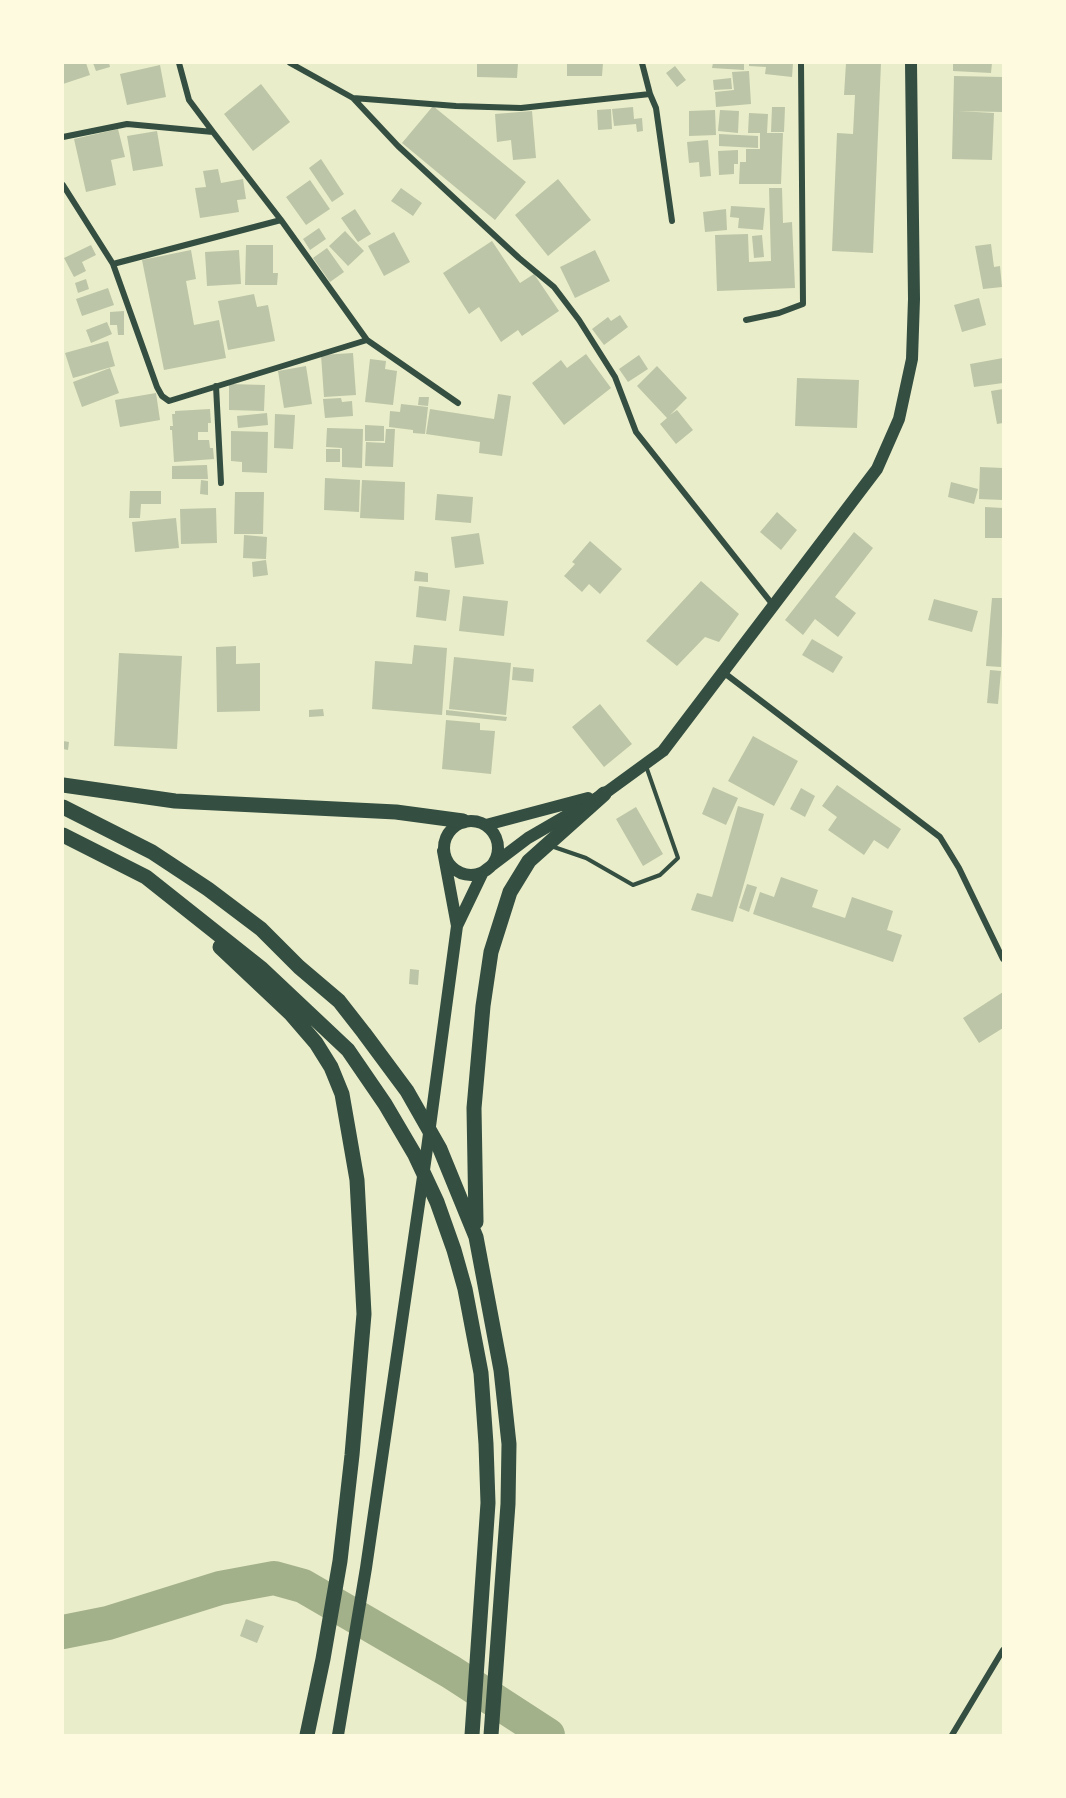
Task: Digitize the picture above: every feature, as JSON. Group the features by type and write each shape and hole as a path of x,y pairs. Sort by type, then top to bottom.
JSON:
{"highway":[{"path":"63,785 175,801 396,812 463,821"},
{"path":"491,1735 508,1504 509,1444 501,1370 476,1237 474,1108 483,1006 491,952 510,892 529,861 604,794"},
{"path":"63,807 152,852 208,889 261,929 299,967 339,1001 407,1090 440,1149 476,1237"},
{"path":"63,835 146,877 262,969 348,1050 415,1155 454,1250 465,1289 481,1373 488,1503 472,1735"},
{"path":"146,877 291,1014 316,1043 331,1067 342,1094 357,1180 364,1314 340,1561 307,1735"}],"main road":[{"path":"337,1734 366,1568 457,926 483,872 528,838 604,794 663,751 877,469 900,419 912,359 914,309 911,63"},
{"path":"486,825 604,794"},
{"path":"443,851 452,868 469,876 483,872 491,866 496,858 498,845 495,835 486,825 477,821 463,821 454,825 448,832 443,851 457,926"}],"street":[{"path":"179,63 189,100 281,220 367,339 458,403"},
{"path":"290,63 353,98 398,146 519,258 554,287 579,320 615,377 636,432 774,605"},
{"path":"642,63 656,108 672,221"},
{"path":"747,320 779,313 803,304 801,63"},
{"path":"353,98 456,106 521,108 650,94"},
{"path":"63,137 127,124 213,132"},
{"path":"63,185 113,264 162,396 169,401 367,339"},
{"path":"113,264 281,220"},
{"path":"216,386 221,483"},
{"path":"723,672 940,837 959,868 1003,958"},
{"path":"952,1735 1003,1650"}],"lane":[{"path":"528,838 586,858 633,885 660,875 678,858 645,764"}],"building":[{"path":"63,63 86,63 90,75 63,84"},
{"path":"93,63 109,63 110,67 96,71"},
{"path":"477,63 518,63 517,78 477,77"},
{"path":"567,63 603,63 602,76 567,76"},
{"path":"713,63 744,63 744,70 712,68"},
{"path":"749,63 793,63 792,77 765,74 766,67 749,66"},
{"path":"846,63 881,63 873,253 832,251 837,133 853,134 855,95 844,95"},
{"path":"953,63 992,63 991,73 953,71"},
{"path":"160,65 166,97 127,105 120,74"},
{"path":"675,66 686,80 677,87 666,73"},
{"path":"749,71 751,104 716,107 715,92 734,90 732,72"},
{"path":"954,76 1003,77 1002,112 958,111 994,113 992,160 952,159"},
{"path":"731,78 732,89 714,90 713,80"},
{"path":"261,84 290,122 253,151 224,114"},
{"path":"433,106 526,182 495,220 402,143"},
{"path":"633,107 634,119 642,118 643,131 637,132 636,124 614,126 612,109"},
{"path":"772,107 785,107 784,132 771,132"},
{"path":"611,109 612,129 598,130 597,110"},
{"path":"715,110 716,135 689,136 689,111"},
{"path":"720,110 739,111 738,133 718,131"},
{"path":"532,111 536,158 513,160 511,140 497,142 495,114"},
{"path":"749,113 768,114 767,133 783,133 781,184 739,184 740,162 746,162 746,149 760,149 760,133 748,133"},
{"path":"118,129 125,157 111,160 116,185 86,192 74,139"},
{"path":"157,131 163,166 133,171 127,136"},
{"path":"719,134 758,136 758,148 719,146"},
{"path":"708,140 711,176 700,177 699,162 689,163 687,142"},
{"path":"738,150 738,164 734,164 734,174 719,175 718,151"},
{"path":"321,159 344,194 332,202 309,168"},
{"path":"218,169 221,183 243,179 246,199 237,200 239,212 200,218 195,188 206,187 203,171"},
{"path":"558,179 591,220 548,256 515,215"},
{"path":"310,180 330,209 306,225 286,197"},
{"path":"401,188 422,203 413,216 391,201"},
{"path":"769,188 782,188 783,223 792,222 795,288 717,291 715,235 748,234 749,262 771,261"},
{"path":"731,206 765,208 763,230 738,228 739,218 730,217"},
{"path":"355,209 371,234 358,242 341,218"},
{"path":"726,209 727,230 705,232 703,212"},
{"path":"319,228 326,239 310,250 303,239"},
{"path":"345,231 364,251 348,266 329,246"},
{"path":"394,232 410,262 384,276 368,246"},
{"path":"762,235 764,257 754,258 752,236"},
{"path":"492,241 520,283 534,274 559,311 522,336 518,330 501,342 479,307 469,314 443,273"},
{"path":"991,244 994,267 1000,266 1002,287 983,289 975,246"},
{"path":"91,245 96,255 82,262 86,271 74,277 64,258"},
{"path":"246,245 273,245 273,273 278,273 277,285 245,285"},
{"path":"327,248 344,272 330,282 313,258"},
{"path":"191,250 196,279 186,281 194,325 219,320 226,358 164,370 142,260"},
{"path":"239,250 241,284 207,286 205,252"},
{"path":"595,250 610,281 575,298 560,267"},
{"path":"86,279 89,289 78,293 75,283"},
{"path":"108,288 114,305 82,316 76,299"},
{"path":"254,294 257,307 268,305 275,341 228,350 218,301"},
{"path":"979,298 986,325 962,332 954,305"},
{"path":"124,311 124,335 118,335 117,325 110,325 110,312"},
{"path":"620,315 628,327 604,345 592,329 608,317 611,321"},
{"path":"107,322 112,334 91,343 86,330"},
{"path":"108,341 115,366 73,378 65,353"},
{"path":"353,353 356,395 324,397 321,355"},
{"path":"586,354 611,388 564,425 532,383 561,360 567,368"},
{"path":"639,355 648,369 628,382 619,369"},
{"path":"1003,358 1003,383 974,387 970,364"},
{"path":"370,359 386,361 385,369 397,371 393,405 365,402"},
{"path":"306,366 312,404 284,408 278,371"},
{"path":"657,366 687,398 670,415 677,410 693,430 676,444 660,424 667,418 637,386"},
{"path":"110,368 119,393 82,407 73,382"},
{"path":"797,378 859,380 857,428 795,426"},
{"path":"229,384 265,385 264,411 229,410"},
{"path":"1003,389 1003,423 997,424 991,391"},
{"path":"156,393 160,420 120,427 115,400"},
{"path":"498,394 511,396 502,456 479,453 480,442 426,434 430,409 494,419"},
{"path":"419,397 429,397 428,406 418,405"},
{"path":"341,398 342,402 352,401 353,416 325,418 323,399"},
{"path":"401,404 428,407 425,434 389,427 390,411 400,412"},
{"path":"210,409 211,423 208,423 208,432 198,432 198,440 209,440 210,448 213,448 214,459 174,462 172,430 170,430 170,426 173,426 172,414 175,414 175,411"},
{"path":"267,413 268,425 238,428 237,416"},
{"path":"275,414 295,415 293,449 274,448"},
{"path":"365,425 384,426 384,441 365,441"},
{"path":"327,428 363,429 362,468 342,467 342,448 326,447"},
{"path":"386,429 395,429 393,467 365,466 366,442 385,443"},
{"path":"231,431 268,432 267,473 242,472 242,462 231,461"},
{"path":"326,449 340,449 340,462 326,462"},
{"path":"207,465 208,479 172,479 172,466"},
{"path":"980,467 1003,468 1003,500 979,499"},
{"path":"325,478 360,480 359,512 324,510"},
{"path":"201,480 208,481 208,495 200,494"},
{"path":"362,480 405,482 404,520 360,518"},
{"path":"951,482 978,489 974,504 948,497"},
{"path":"130,491 161,491 161,504 141,504 140,518 129,518"},
{"path":"235,492 264,492 263,534 234,534"},
{"path":"437,494 473,497 471,523 435,520"},
{"path":"985,507 1003,508 1003,538 985,538"},
{"path":"216,508 217,543 181,544 180,509"},
{"path":"777,512 797,530 781,550 760,532"},
{"path":"176,518 179,548 135,552 132,522"},
{"path":"854,532 873,548 835,597 856,613 838,637 815,619 803,635 785,620"},
{"path":"479,533 484,564 455,568 451,537"},
{"path":"244,535 267,537 266,559 243,558"},
{"path":"590,541 622,569 600,594 589,584 582,592 564,576 575,564 572,562"},
{"path":"266,560 268,575 253,577 252,562"},
{"path":"415,571 428,573 428,582 414,581"},
{"path":"701,581 739,614 719,642 705,637 677,666 646,641"},
{"path":"419,586 450,590 446,621 416,617"},
{"path":"463,596 508,601 504,636 459,631"},
{"path":"992,598 1003,598 1001,667 986,666"},
{"path":"934,599 978,611 972,632 928,620"},
{"path":"812,639 843,657 833,673 802,655"},
{"path":"414,645 447,648 442,715 372,709 375,661 412,664"},
{"path":"236,646 236,664 260,663 260,711 217,712 216,647"},
{"path":"119,653 182,656 177,749 114,746"},
{"path":"454,657 511,663 506,715 449,709"},
{"path":"513,667 534,669 533,682 512,680"},
{"path":"990,670 1001,671 998,704 987,703"},
{"path":"600,704 632,744 604,767 572,727"},
{"path":"323,709 324,716 309,717 309,710"},
{"path":"446,710 507,717 506,721 446,715"},
{"path":"446,720 480,723 480,730 495,731 491,774 442,769"},
{"path":"753,736 798,761 774,806 728,781"},
{"path":"63,741 69,742 68,750 63,749"},
{"path":"837,785 901,829 888,849 874,840 864,855 828,830 837,817 822,806"},
{"path":"713,787 738,798 726,825 702,814"},
{"path":"801,788 815,796 805,817 790,809"},
{"path":"738,806 764,814 733,922 691,910 697,893 712,897"},
{"path":"636,807 663,854 643,866 616,819"},
{"path":"781,877 818,890 812,907 845,918 852,897 893,911 887,930 902,935 893,962 753,914 760,892 774,897"},
{"path":"747,884 757,887 749,912 739,908"},
{"path":"410,969 419,970 418,985 409,984"},
{"path":"1003,992 1003,1028 979,1043 963,1018"},
{"path":"246,1619 264,1626 257,1643 240,1636"}],"waterway":[{"path":"63,1632 108,1623 220,1588 274,1578 303,1586 451,1672 548,1735"}]}
